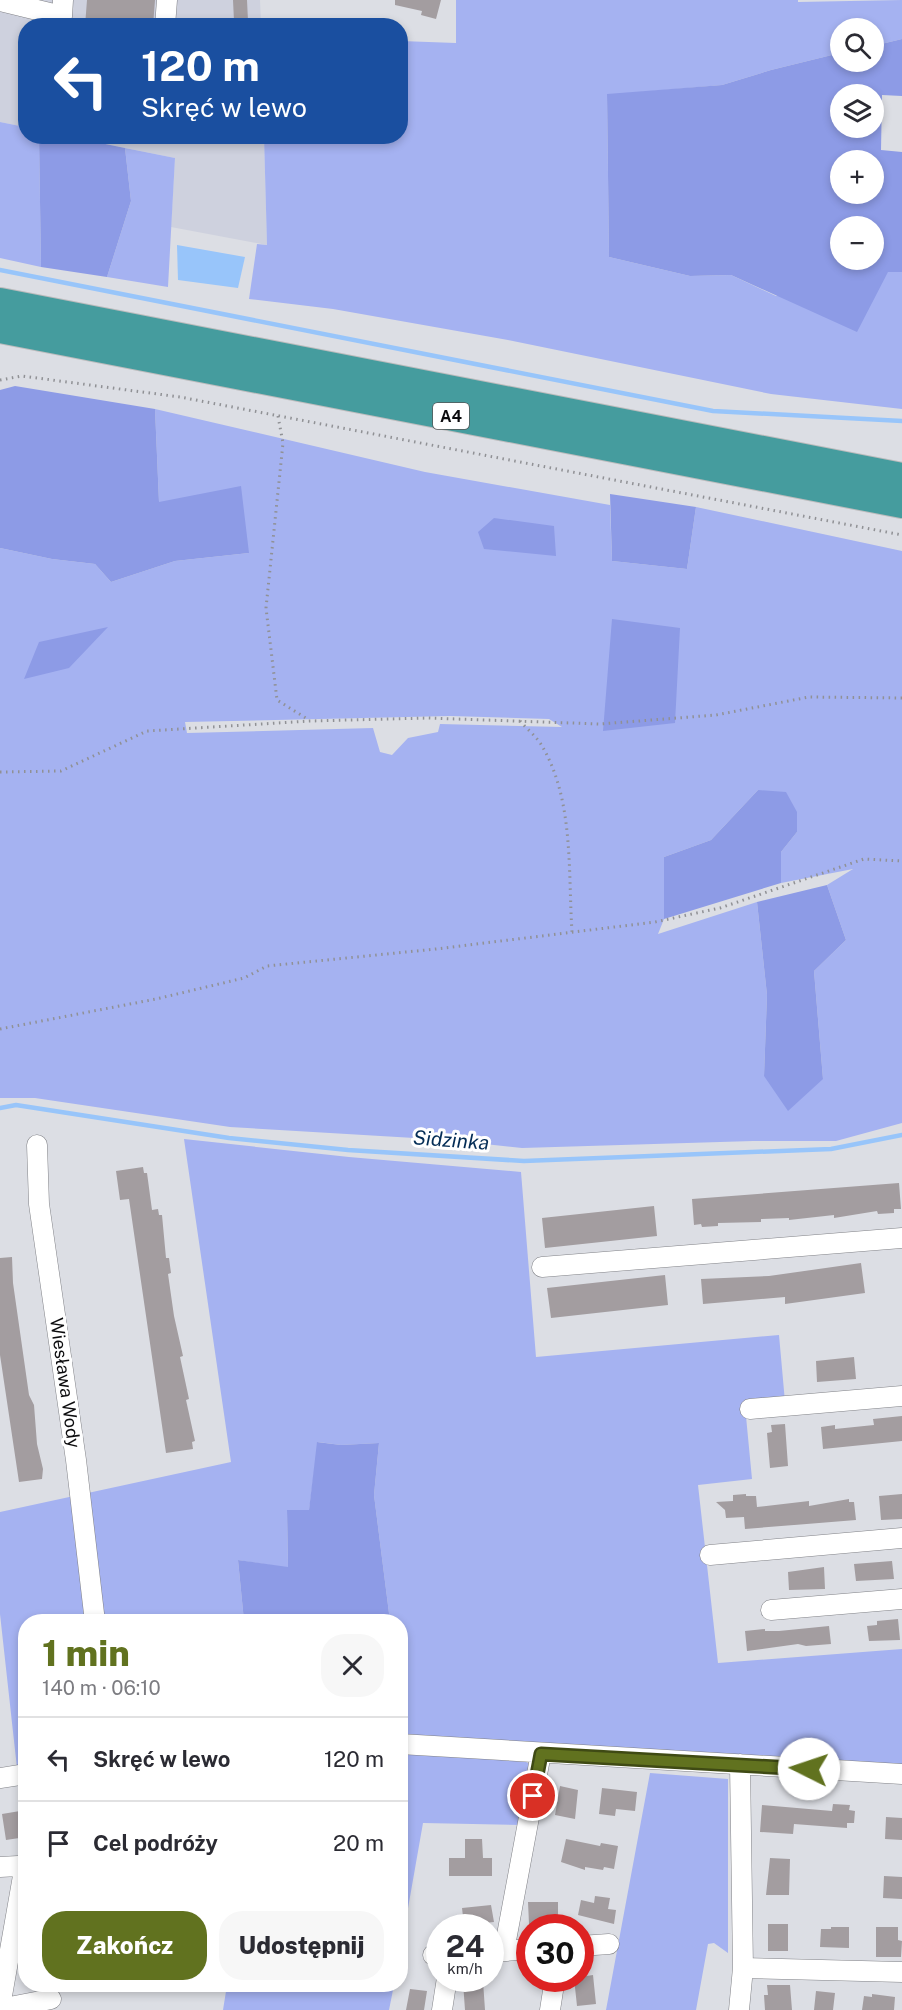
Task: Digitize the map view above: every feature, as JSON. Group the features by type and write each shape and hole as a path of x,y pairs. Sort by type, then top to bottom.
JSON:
{"highway":[{"name":"A4","path":"0,302 902,477"},
{"name":"A4","path":"0,328 902,504"}],"street":[{"path":"0,1 28,17 63,16 63,0"},
{"path":"166,18 167,0"},
{"name":"Wiesława Wody","path":"37,1145 39,1204 76,1460 94,1614"},
{"path":"542,1267 902,1238"},
{"path":"750,1409 902,1396"},
{"path":"710,1555 902,1538"},
{"path":"771,1610 902,1599"},
{"path":"408,1745 902,1774"},
{"path":"504,1920 541,1754"},
{"path":"739,2010 743,1968 740,1764"},
{"path":"0,1778 18,1775"},
{"path":"0,1867 18,1866"},
{"path":"18,1905 0,2008 51,1999"},
{"path":"594,1945 609,1944"},
{"path":"743,1968 902,1972"},
{"path":"442,2010 445,1992"},
{"path":"550,2010 553,1992"}],"path":[{"path":"0,380 22,376 180,397 902,535"},
{"path":"278,416 283,443 266,608 277,700 310,721"},
{"path":"0,772 61,771 147,731 310,721 428,718 600,724 716,715 809,697 902,698"},
{"path":"520,721 541,744 559,784 566,827 572,932"},
{"path":"0,1029 244,978 267,966 436,949 655,922 720,908 864,859 902,861"}],"shaded area":[{"path":"0,0 260,0 261,18 18,18 18,126 0,122"},
{"path":"456,0 798,0 798,2 902,0 902,39 884,43 884,18 830,18 830,55 722,85 607,95 609,257 690,276 731,275 776,296 888,272 902,272 902,409 771,394 508,340 333,309 249,299 257,244 267,245 264,144 408,144 408,41 456,43"},
{"path":"902,39 902,96 884,95 884,84 830,84 830,138 881,138 881,150 830,150 830,204 884,204 884,150 902,152 902,272 888,272 857,332 731,275 690,276 609,257 607,94 722,85 830,55 830,72 884,72 884,43"},
{"path":"0,122 18,126 18,144 39,144 41,267 0,258"},
{"path":"39,144 105,144 125,148 131,201 107,277 41,267"},
{"path":"106,144 264,144 267,245 171,227 175,158"},
{"path":"125,148 175,158 168,287 107,277 131,201"},
{"path":"177,245 245,257 238,288 178,280"},
{"path":"15,386 155,409 159,502 241,486 249,553 175,561 111,582 95,564 52,559 0,548 0,390"},
{"path":"155,409 425,472 610,505 612,561 687,569 696,507 902,551 902,1123 836,1141 753,1141 522,1148 448,1140 230,1127 35,1098 0,1098 0,548 52,559 95,564 111,582 175,561 249,553 159,502","holes":["450,716 549,719 562,727 440,724 438,732 408,738 392,755 380,752 373,728 187,733 185,722","758,790 797,832 781,852 781,883 853,869 827,885 846,940 814,971 823,1079 764,1076 767,995 757,902 658,934 664,919 664,857 711,840"]},
{"path":"610,494 696,507 687,569 612,561"},
{"path":"494,518 554,526 556,556 484,549 478,532"},
{"path":"612,619 680,628 675,723 603,731"},
{"path":"108,627 69,668 24,679 39,642"},
{"path":"758,790 786,792 797,812 797,832 781,852 781,883 664,919 664,857 711,840"},
{"path":"827,885 846,940 814,971 823,1079 788,1111 764,1076 767,995 757,902"},
{"path":"184,1139 349,1157 521,1172 536,1357 779,1335 785,1402 745,1406 752,1479 698,1485 718,1663 902,1649 902,1767 408,1737 408,1614 389,1614 374,1495 379,1443 341,1445 318,1442 309,1511 287,1511 288,1568 238,1560 243,1614 18,1614 17,1768 0,1614 0,1512 231,1462"},
{"path":"317,1442 341,1445 379,1443 374,1495 389,1614 243,1614 238,1560 288,1567 287,1510 309,1510"},
{"path":"408,1753 526,1762 533,1766 522,1825 423,1823 408,1908"},
{"path":"650,1773 728,1779 728,1953 714,1943 708,1944 696,2010 606,2010"},
{"path":"226,1992 393,1992 389,2010 223,2010"}],"building":[{"path":"87,0 155,0 154,18 86,18"},
{"path":"233,0 247,0 248,18 234,18"},
{"path":"395,0 441,0 436,19 421,15 422,11 395,5"},
{"path":"143,1167 144,1173 147,1173 152,1210 158,1209 159,1215 162,1215 166,1258 169,1258 171,1273 168,1274 174,1316 183,1356 180,1357 189,1399 186,1400 195,1441 192,1442 193,1449 166,1453 129,1199 120,1200 116,1171"},
{"path":"899,1183 901,1209 894,1209 894,1213 878,1214 877,1211 834,1218 834,1215 789,1220 789,1218 761,1219 761,1222 718,1223 718,1226 694,1225 692,1199"},
{"path":"654,1206 657,1236 545,1248 542,1218"},
{"path":"12,1257 13,1283 29,1395 34,1405 37,1444 43,1469 42,1479 19,1482 0,1355 0,1258"},
{"path":"861,1263 865,1293 785,1304 785,1297 703,1304 701,1279 769,1276"},
{"path":"665,1275 668,1305 551,1318 547,1288"},
{"path":"854,1357 856,1379 817,1382 816,1361"},
{"path":"902,1416 902,1441 823,1449 821,1427 835,1425 835,1429 874,1425 873,1419"},
{"path":"785,1424 788,1466 770,1468 767,1433 772,1432 771,1425"},
{"path":"746,1494 746,1496 756,1496 757,1507 809,1501 809,1506 849,1499 849,1502 854,1502 856,1520 745,1529 744,1517 726,1518 725,1510 716,1502 733,1501 733,1495"},
{"path":"902,1494 902,1519 881,1520 879,1496"},
{"path":"892,1561 894,1579 856,1581 854,1564"},
{"path":"824,1567 825,1589 789,1590 788,1572"},
{"path":"898,1619 900,1640 869,1641 867,1626 877,1625 877,1621"},
{"path":"829,1626 831,1644 806,1646 798,1644 747,1651 745,1631 765,1629 765,1631 779,1631"},
{"path":"560,1786 578,1790 575,1819 555,1815"},
{"path":"602,1788 637,1792 635,1811 616,1809 615,1816 599,1814"},
{"path":"833,1804 850,1805 849,1810 855,1811 854,1823 847,1823 847,1828 794,1824 793,1834 760,1832 762,1805 832,1811"},
{"path":"18,1811 18,1838 6,1840 2,1814"},
{"path":"886,1817 902,1818 902,1840 885,1839"},
{"path":"465,1839 482,1839 483,1858 492,1858 492,1876 449,1876 449,1858 465,1858"},
{"path":"566,1839 600,1846 601,1843 618,1846 614,1869 585,1867 585,1870 561,1862"},
{"path":"770,1858 790,1859 789,1895 766,1895"},
{"path":"884,1876 902,1877 902,1899 883,1898"},
{"path":"595,1896 610,1898 608,1909 616,1910 614,1924 594,1919 594,1914 578,1914 581,1900 594,1903"},
{"path":"528,1902 558,1902 558,1914 529,1914"},
{"path":"491,1905 493,1914 463,1914 462,1908"},
{"path":"768,1924 788,1924 788,1951 768,1951"},
{"path":"831,1927 849,1927 849,1948 820,1947 821,1929 831,1929"},
{"path":"876,1927 898,1927 898,1940 902,1941 901,1957 876,1957"},
{"path":"594,1985 596,2004 577,2006 576,1992 594,1992"},
{"path":"767,1985 790,1985 792,2010 765,2010 764,1995 768,1995"},
{"path":"410,1989 426,1991 424,2010 406,2010"},
{"path":"816,1991 835,1993 833,2010 814,2010"},
{"path":"464,1992 484,1992 485,2010 465,2010"},
{"path":"872,1994 895,1997 894,2010 862,2010 864,1996 872,1997"}],"waterway":[{"path":"0,270 713,411 902,421"},
{"name":"Sidzinka","path":"0,1108 16,1105 229,1138 348,1150 524,1161 831,1149 902,1135"}],"route":[{"path":"533,1796 541,1754 809,1769"}]}
